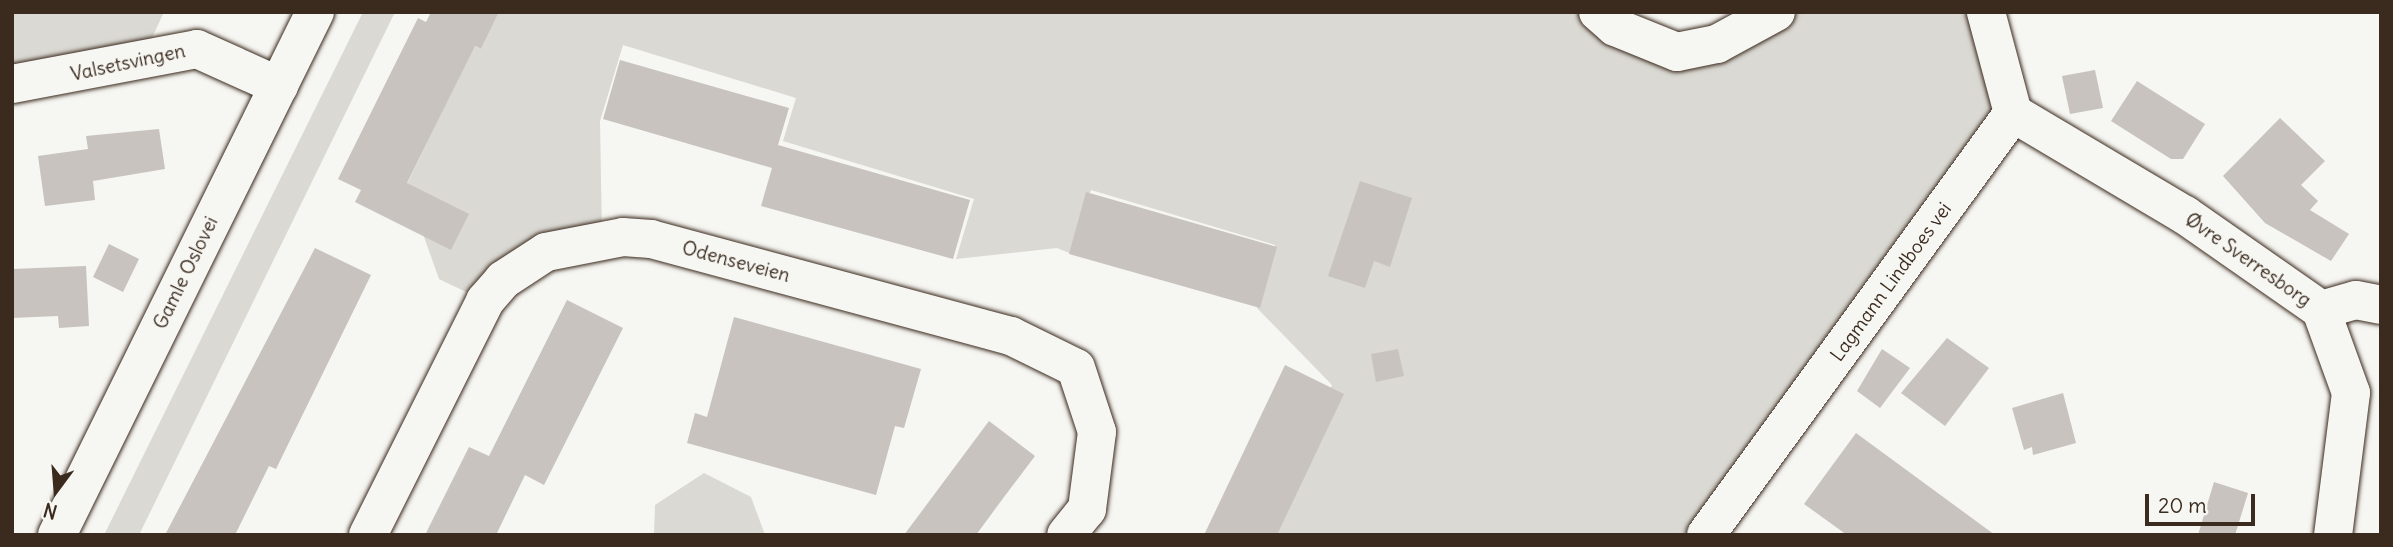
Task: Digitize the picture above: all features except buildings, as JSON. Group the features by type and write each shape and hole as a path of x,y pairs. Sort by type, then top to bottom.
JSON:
{"street":[{"name":"Gamle Oslovei","path":"57,535 315,12"},
{"path":"1598,12 1615,27 1677,52 1717,44 1776,12"},
{"path":"1986,12 2013,113"},
{"name":"Valsetsvingen","path":"12,84 197,49 279,86"},
{"name":"Øvre Sverresborg","path":"2013,113 2185,215 2321,310 2351,393 2333,535"},
{"name":"Lagmann Lindboes vei","path":"1706,535 2013,113"},
{"name":"Odenseveien","path":"368,535 469,327 503,280 572,242 623,237 651,239 1011,336 1076,368 1097,432 1087,509 1066,535"},
{"path":"2321,310 2356,300 2381,305"}],"shaded area":[{"path":"12,12 164,12 151,40 12,66"},
{"path":"363,12 395,12 139,535 104,535"},
{"path":"499,12 1598,12 1677,52 1776,12 1986,12 2013,113 1706,535 1269,535 1332,385 1257,308 1275,245 1091,190 1072,254 1057,248 956,259 974,199 783,141 796,98 623,45 600,121 602,238 485,301 439,279 406,186 474,46 481,49"},
{"path":"704,473 751,497 765,535 654,535 655,505"}]}
